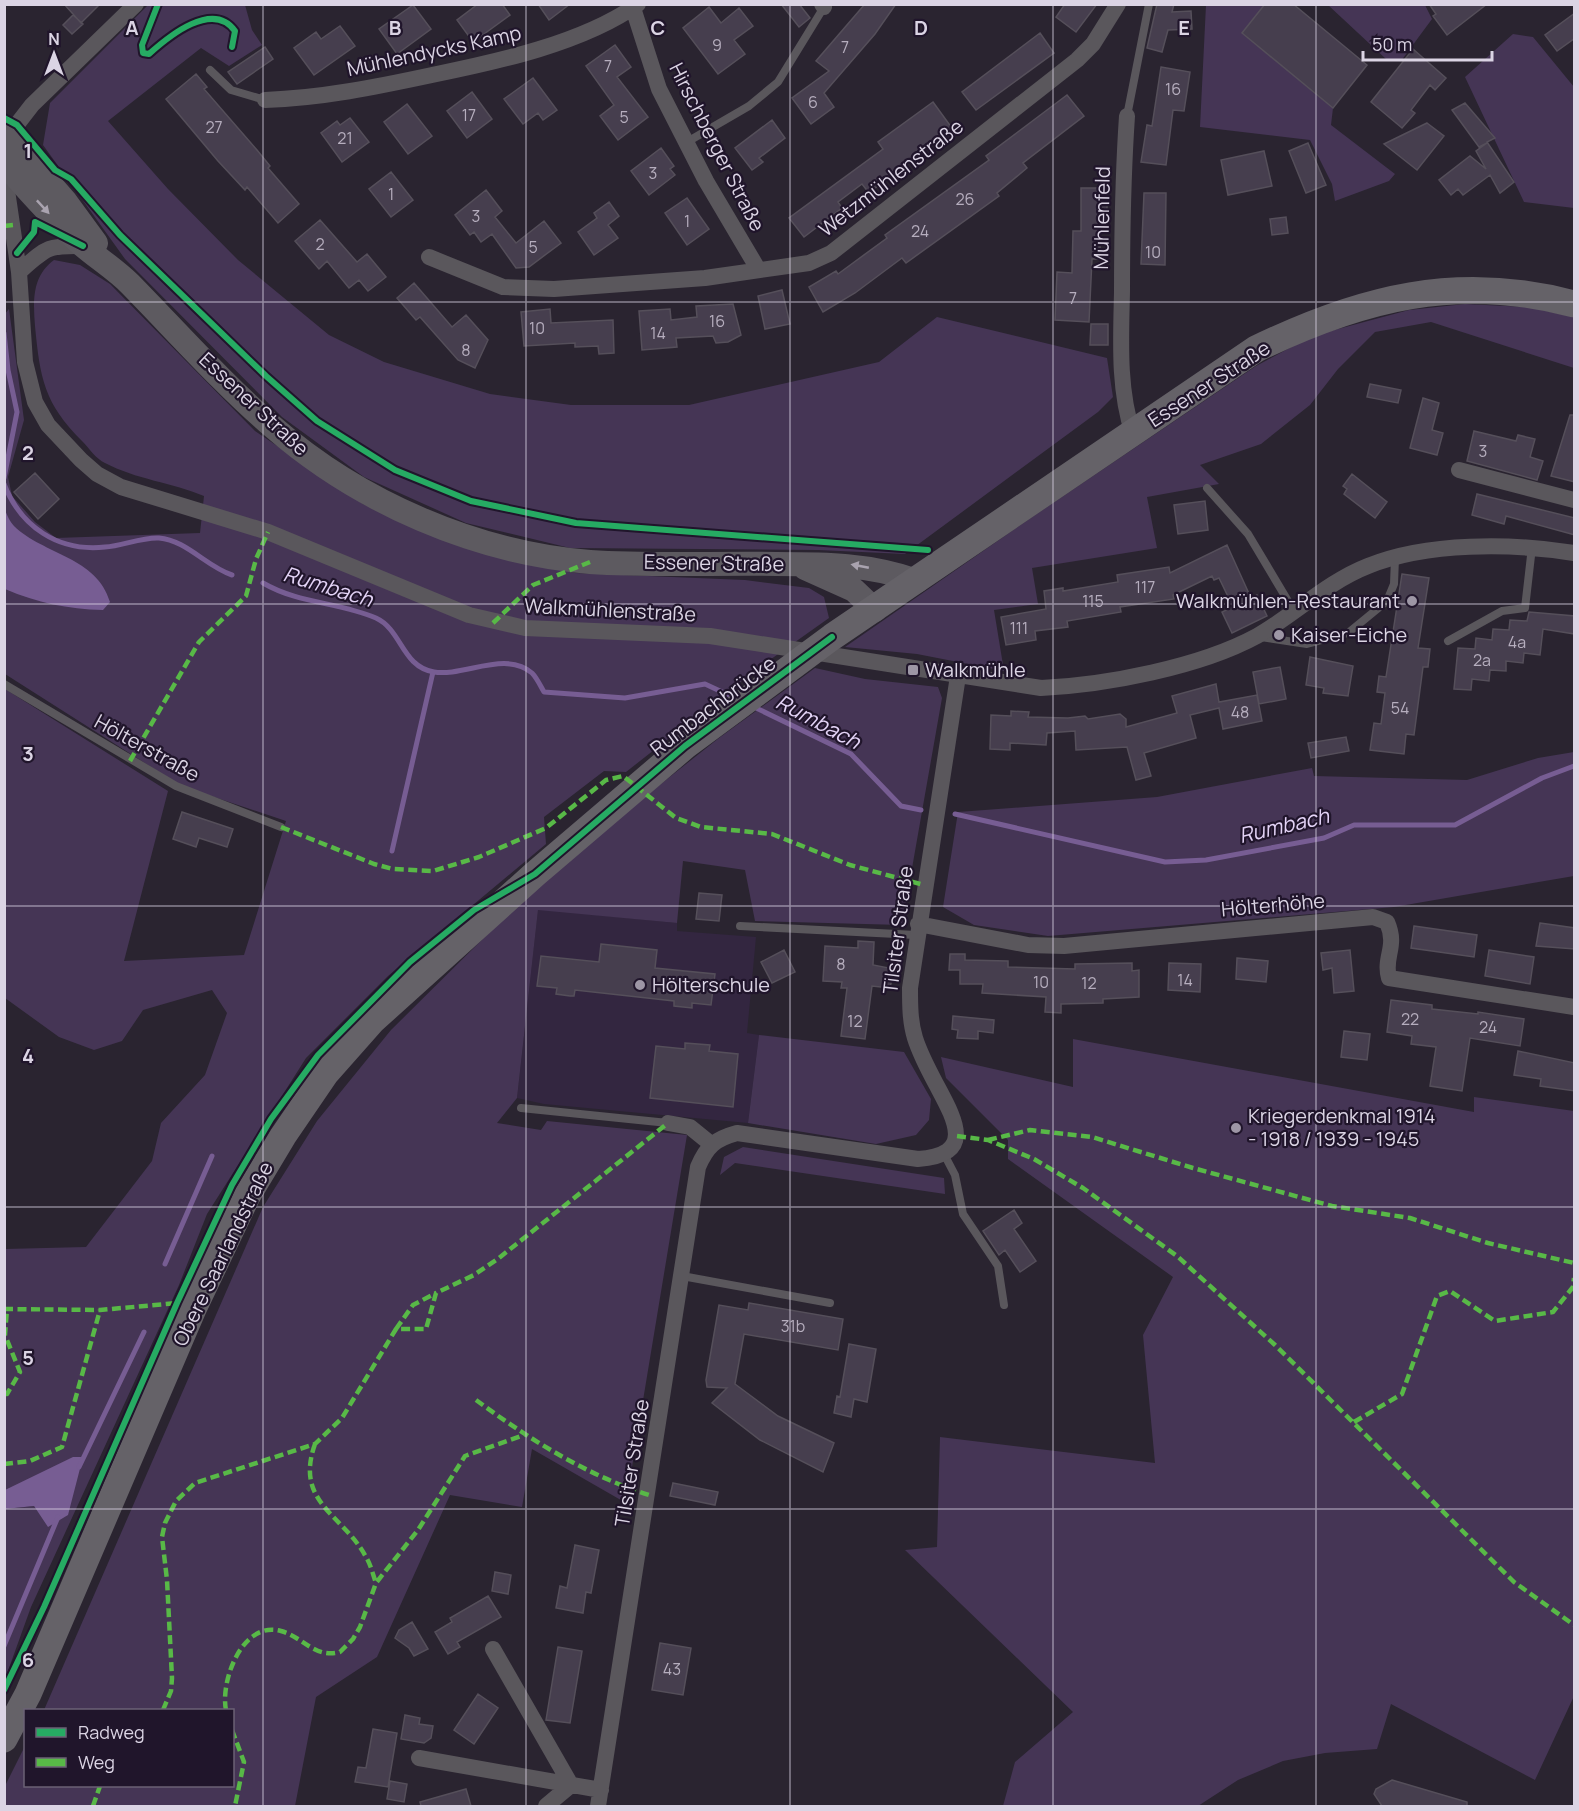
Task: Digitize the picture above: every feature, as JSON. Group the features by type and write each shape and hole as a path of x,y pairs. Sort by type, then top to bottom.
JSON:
{"main road":[{"name":"Essener Straße","path":"6,140 66,202 117,271 273,427 314,459 366,491 414,516 467,536 531,554 590,562 847,564 896,573 917,581"},
{"name":"Essener Straße","path":"4,163 44,209 83,246 117,271"},
{"name":"Essener Straße","path":"832,637 875,610 1256,349 1316,321 1366,304 1415,294 1497,290 1575,304"},
{"name":"Essener Straße","path":"797,564 854,590 875,610"},
{"name":"Rumbachbrücke","path":"616,804 685,746 832,637"},
{"name":"Obere Saarlandstraße","path":"4,1739 28,1694 193,1309 247,1196 283,1136 326,1073 372,1021 616,804"}],"street":[{"name":"Wetzmühlenstraße","path":"429,257 503,288 566,288 705,278 809,263 831,253 1077,60 1093,44 1118,4"},
{"path":"6,140 39,97 133,5"},
{"name":"Hirschberger Straße","path":"635,6 659,89 758,270"},
{"name":"Mühlendycks Kamp","path":"265,100 313,98 501,61 573,36 635,6"},
{"name":"Mühlenfeld","path":"1127,116 1123,174 1121,361 1126,415 1133,434"},
{"name":"Walkmühlenstraße","path":"4,170 19,272 25,362 35,402 48,425 81,460 97,474 121,487 268,532 493,623 525,628 710,636 1041,688 1083,686 1160,670 1232,648 1257,636 1367,566 1395,558 1487,546 1532,546 1575,554"},
{"path":"19,272 45,249 58,245 83,246"},
{"path":"1459,470 1575,500"},
{"name":"Tilsiter Straße","path":"944,1154 953,1146 957,1126 952,1110 923,1057 910,1013 910,988 917,929 958,676"},
{"name":"Hölterhöhe","path":"917,929 1028,945 1064,946 1373,917 1387,922 1393,936 1389,978 1575,1007"},
{"path":"668,1123 690,1127 711,1144 719,1138 737,1133 918,1160 944,1154"},
{"name":"Tilsiter Straße","path":"419,1758 571,1785 600,1798 698,1167 711,1144"},
{"path":"493,1649 571,1785 546,1806"}],"lane":[{"name":"Mühlenfeld","path":"1127,116 1149,4"},
{"path":"687,142 749,106 778,82 823,6"},
{"path":"210,70 231,90 265,100"},
{"path":"1207,488 1248,534 1294,611"},
{"path":"1448,641 1502,611 1525,609 1532,546"},
{"path":"1257,636 1307,644 1348,633 1387,601 1394,584 1395,558"},
{"name":"Hölterstraße","path":"4,684 176,786 281,827"},
{"path":"740,926 917,929"},
{"path":"521,1108 668,1123"},
{"path":"944,1154 955,1175 963,1214 998,1266 1004,1305"},
{"path":"682,1276 830,1303"}],"shaded area":[{"path":"148,5 245,5 252,30 262,45 229,66 201,48 108,121 168,189 238,260 329,335 384,362 490,394 571,405 689,405 879,362 937,317 1107,358 1113,397 1098,412 905,554 818,550 570,548 466,523 364,477 282,417 125,259 43,145 50,103"},
{"path":"1206,5 1265,5 1242,33 1333,108 1331,125 1395,174 1389,181 1335,201 1332,184 1310,140 1200,127"},
{"path":"1328,5 1425,5 1432,19 1401,61 1386,59"},
{"path":"1513,34 1533,37 1574,87 1574,208 1524,202 1465,77"},
{"path":"54,260 80,265 110,284 255,431 363,504 461,547 575,573 745,580 809,588 824,597 829,618 757,669 626,772 604,771 544,817 546,844 388,976 306,1058 207,1214 179,1285 31,1607 5,1679 5,1509 34,1506 40,1514 40,1503 5,1504 5,1249 86,1247 152,1161 161,1123 205,1075 227,1013 212,990 143,1010 122,1041 94,1050 59,1037 5,998 5,689 168,791 124,961 244,955 286,821 181,786 5,674 4,315 9,309 24,420 8,477 12,496 35,522 56,538 200,533 204,496 129,473 102,461 69,427 52,402 39,361 34,307 38,281 47,266"},
{"path":"1465,304 1528,307 1574,317 1574,368 1431,322 1375,332 1338,369 1310,405 1261,444 1200,465 1219,484 1147,497 1157,548 1032,568 1038,604 994,610 1004,671 917,654 845,647 1256,366 1312,336 1409,310"},
{"path":"5,510 13,524 26,536 82,566 94,575 110,602 103,610 53,604 5,589"},
{"path":"815,668 865,679 938,687 942,698 902,925 755,921 745,870 683,861 677,923 538,910 517,1098 497,1123 541,1130 547,1121 687,1135 626,1503 532,1449 522,1507 450,1495 377,1657 316,1697 295,1806 5,1806 5,1786 24,1748 24,1787 234,1787 234,1709 44,1709 263,1207 317,1121 391,1030 506,916 628,810 719,738"},
{"path":"1574,752 1574,876 1394,907 1048,936 974,925 943,907 958,812 1157,797 1312,768 1314,776 1467,780 1538,758"},
{"name":"Hölterschule","path":"538,909 677,923 677,931 756,937 747,1033 759,1035 748,1123 544,1104 517,1098"},
{"path":"759,1035 904,1052 931,1099 929,1120 916,1135 876,1144 748,1123"},
{"path":"1073,1039 1474,1112 1474,1097 1574,1111 1574,1696 1535,1780 1391,1704 1377,1749 1325,1753 1283,1761 1238,1780 1198,1806 1003,1806 1015,1762 1073,1712 905,1550 937,1547 940,1437 1155,1463 1143,1335 1173,1277 1008,1159 1008,1140 946,1078 941,1057 1073,1087"},
{"path":"743,1147 944,1178 945,1194 735,1163 720,1175 724,1157"},
{"path":"73,1457 83,1457 68,1515 48,1527 34,1506 5,1509 5,1490"}],"building":[{"path":"64,4 100,4 81,23"},
{"path":"478,4 502,4 510,15 473,42 457,20"},
{"path":"538,4 570,4 549,20"},
{"path":"781,4 799,4 810,18 799,27"},
{"path":"865,4 896,4 875,34 824,93 834,107 811,124 792,98 829,71 816,61"},
{"path":"1065,4 1097,4 1076,32 1056,17"},
{"path":"1157,4 1174,4 1172,12 1191,11 1192,29 1168,30 1162,52 1147,48"},
{"path":"1265,4 1293,4 1367,65 1333,108 1242,33"},
{"path":"1429,4 1487,4 1447,35 1433,16 1436,14"},
{"path":"413,5 431,29 397,54 379,29"},
{"path":"709,7 721,23 739,8 753,26 734,40 745,54 718,74 683,28"},
{"path":"1575,13 1575,38 1557,51 1545,35"},
{"path":"73,15 83,24 72,34 63,25"},
{"path":"340,26 355,46 314,75 294,48 316,32 321,39"},
{"path":"1040,33 1054,53 976,110 962,92"},
{"path":"615,45 631,67 617,77 648,117 618,140 600,116 614,105 586,66"},
{"path":"265,47 273,59 237,84 228,72"},
{"path":"1413,49 1446,78 1435,90 1430,85 1411,110 1415,113 1402,128 1371,102"},
{"path":"1161,67 1190,72 1184,111 1173,110 1166,165 1141,162 1147,125 1152,126"},
{"path":"196,74 207,87 204,89 257,150 270,166 268,168 299,204 278,223 247,187 245,190 218,161 166,99"},
{"path":"533,78 557,110 543,120 538,113 523,124 504,99"},
{"path":"472,92 492,119 467,138 447,111"},
{"path":"1067,95 1084,116 1023,163 1027,168 997,193 999,196 906,263 902,258 855,293 823,312 809,287 836,271 838,274 887,238 885,235 989,160 986,156"},
{"path":"933,102 952,128 869,193 862,184 838,202 842,208 804,237 789,218 883,149 878,142"},
{"path":"1465,103 1495,138 1487,142 1514,182 1500,193 1490,175 1463,195 1458,189 1451,195 1439,180 1470,156 1486,169 1476,151 1487,143 1479,147 1452,110"},
{"path":"407,104 432,136 408,154 384,122"},
{"path":"350,118 369,142 342,162 321,133 337,121 340,125"},
{"path":"772,120 785,138 759,158 763,162 752,170 735,148"},
{"path":"1427,123 1444,136 1417,170 1384,144"},
{"path":"1308,143 1326,185 1306,193 1289,151"},
{"path":"661,148 674,166 670,169 675,175 649,195 631,171"},
{"path":"1264,151 1272,186 1228,195 1221,160"},
{"path":"391,172 413,200 391,217 369,189"},
{"path":"1081,188 1107,188 1107,212 1100,212 1100,259 1092,259 1089,322 1055,320 1057,272 1072,273 1073,231 1081,231"},
{"path":"486,190 502,211 495,217 516,243 544,221 561,243 529,267 516,268 492,234 481,242 474,232 470,235 455,215"},
{"path":"1144,193 1166,193 1165,265 1141,264"},
{"path":"687,198 709,229 687,245 665,213"},
{"path":"609,202 619,216 608,225 618,238 594,255 578,232 597,218 594,213"},
{"path":"1286,217 1288,233 1272,235 1270,219"},
{"path":"320,220 357,262 367,254 386,277 368,291 359,280 349,288 327,261 319,269 295,241"},
{"path":"414,283 452,327 466,315 488,340 475,368 458,360 420,317 416,320 397,298"},
{"path":"782,290 790,324 765,329 758,296"},
{"path":"733,304 741,335 728,342 716,343 713,336 676,338 677,347 642,350 639,311 670,309 671,320 697,317 696,306"},
{"path":"550,309 551,323 613,320 614,353 599,354 598,346 575,347 575,343 524,346 521,312"},
{"path":"1091,324 1108,324 1108,345 1090,345"},
{"path":"1370,384 1401,390 1398,403 1367,397"},
{"path":"1423,398 1439,403 1432,430 1443,433 1437,455 1410,448"},
{"path":"1570,415 1575,415 1575,482 1551,476"},
{"path":"1474,431 1516,441 1518,435 1535,439 1530,457 1543,461 1537,480 1467,461"},
{"path":"35,473 59,499 38,519 14,492"},
{"path":"1352,474 1387,502 1375,518 1344,494 1347,489 1343,486"},
{"path":"1477,494 1575,518 1575,535 1506,516 1504,524 1472,515"},
{"path":"1205,501 1208,530 1178,534 1174,505"},
{"path":"1227,545 1251,598 1257,595 1267,616 1232,633 1222,612 1233,607 1219,578 1214,580 1212,576 1173,595 1174,599 1120,607 1121,612 1067,621 1068,627 1035,631 1036,640 1006,645 1001,617 1046,609 1044,591 1063,588 1063,591 1118,582 1117,575 1169,567 1170,573"},
{"path":"1402,574 1429,578 1418,648 1430,649 1428,667 1423,667 1414,735 1406,734 1404,754 1370,750 1374,723 1381,724 1385,693 1377,692 1379,676 1386,677"},
{"path":"1529,612 1575,616 1575,634 1543,629 1540,655 1524,653 1523,663 1506,661 1506,671 1490,670 1489,681 1472,679 1471,690 1454,689 1458,648 1475,649 1476,638 1492,640 1493,629 1509,630 1510,620 1527,621"},
{"path":"1310,657 1353,666 1348,696 1323,693 1324,688 1306,685"},
{"path":"1280,667 1286,699 1259,704 1253,672"},
{"path":"1216,684 1219,702 1257,695 1262,721 1223,729 1219,708 1190,715 1196,738 1144,753 1151,776 1136,780 1127,747 1076,750 1075,731 1047,733 1046,745 1010,743 1010,750 990,749 991,715 1011,716 1011,711 1029,712 1028,717 1085,716 1088,719 1120,714 1126,719 1126,727 1177,713 1172,696"},
{"path":"1346,737 1349,751 1311,758 1308,743"},
{"path":"182,812 233,829 227,847 199,838 196,847 173,839"},
{"path":"699,893 722,895 719,921 696,919"},
{"path":"1540,923 1575,928 1575,949 1536,946"},
{"path":"1414,926 1477,935 1474,957 1411,948"},
{"path":"858,941 874,942 873,965 894,969 890,988 872,986 865,1039 841,1036 847,988 841,988 842,982 823,981 825,946 858,948"},
{"path":"601,944 657,950 655,968 715,974 711,1005 692,1003 692,1008 674,1006 674,1001 575,990 574,996 570,996 556,994 557,988 537,986 541,956 599,962"},
{"path":"784,950 795,972 772,983 761,962"},
{"path":"1350,950 1354,991 1334,993 1332,968 1323,970 1321,953"},
{"path":"1489,950 1534,957 1530,984 1485,976"},
{"path":"950,954 965,954 965,960 1008,961 1008,967 1075,969 1075,964 1132,963 1132,971 1139,970 1139,997 1103,999 1103,1003 1061,1004 1061,1013 1045,1012 1046,997 982,993 983,984 960,984 960,970 949,970"},
{"path":"1237,958 1268,961 1266,982 1236,979"},
{"path":"1169,963 1201,964 1200,992 1168,990"},
{"path":"1391,1000 1432,1005 1432,1009 1478,1014 1478,1012 1524,1019 1520,1046 1470,1038 1462,1091 1430,1086 1436,1047 1411,1044 1412,1036 1387,1032"},
{"path":"953,1016 994,1020 993,1033 978,1031 978,1039 957,1038 958,1030 952,1029"},
{"path":"1344,1031 1370,1034 1367,1060 1341,1057"},
{"path":"685,1043 710,1045 709,1051 738,1054 733,1107 650,1098 656,1046 685,1049"},
{"path":"1518,1051 1575,1063 1575,1091 1540,1086 1541,1079 1514,1075"},
{"path":"1014,1210 1022,1223 1014,1229 1036,1261 1020,1272 1005,1250 999,1255 983,1231"},
{"path":"749,1303 843,1319 838,1350 744,1334 735,1384 778,1416 834,1443 823,1472 760,1440 712,1403 727,1388 707,1387 706,1380 719,1305 748,1310"},
{"path":"849,1344 876,1349 867,1402 854,1399 851,1417 834,1413 837,1396 840,1397"},
{"path":"673,1483 718,1492 715,1505 670,1496"},
{"path":"575,1545 599,1550 591,1593 586,1592 583,1613 556,1608 560,1586 567,1588"},
{"path":"495,1572 511,1575 508,1594 492,1591"},
{"path":"488,1596 501,1617 457,1642 460,1647 448,1654 435,1632 452,1622 450,1618"},
{"path":"412,1622 428,1649 414,1656 409,1648 395,1638 399,1630"},
{"path":"660,1643 691,1648 683,1695 652,1690"},
{"path":"558,1647 582,1651 570,1723 546,1720"},
{"path":"478,1694 498,1708 474,1744 454,1730"},
{"path":"405,1715 420,1718 419,1724 433,1726 431,1738 424,1743 401,1739"},
{"path":"373,1729 397,1733 388,1787 355,1782 358,1767 366,1768"},
{"path":"1392,1780 1467,1802 1467,1806 1382,1806 1374,1794 1376,1789"},
{"path":"390,1781 407,1784 404,1802 387,1799"},
{"path":"466,1789 471,1806 421,1806 420,1802"}],"waterway":[{"name":"Rumbach","path":"4,333 8,370 17,412 4,478"},
{"name":"Rumbach","path":"4,484 20,513 43,534 57,541 88,547 112,546 159,538 187,548 232,575"},
{"name":"Rumbach","path":"263,583 291,595 376,618 392,631 415,663 423,669 434,672 445,673 510,664 532,673 544,692 625,698 705,684 735,698"},
{"path":"392,851 433,672"},
{"name":"Rumbach","path":"752,706 851,754 901,806 921,810"},
{"name":"Rumbach","path":"955,814 1165,862 1206,860 1324,838 1354,825 1455,825 1542,778 1574,766"},
{"path":"165,1264 212,1156"},
{"path":"79,1467 144,1332"},
{"path":"4,1646 58,1517"}],"marked path":[{"path":"4,226 14,225"},
{"path":"130,761 199,642 246,596 256,559 268,532"},
{"path":"493,623 533,585 590,562"},
{"path":"281,827 374,864 393,869 433,871 479,857 546,828 606,780 623,776 676,818 701,827 772,834 850,865 924,885"},
{"path":"163,1709 171,1691 172,1678 167,1580 162,1537 165,1523 176,1501 195,1483 315,1444 342,1418 396,1329 426,1329 436,1293 474,1275 499,1258 668,1123"},
{"path":"988,1140 1030,1130 1092,1137 1193,1168 1332,1206 1410,1218 1488,1243 1574,1263"},
{"path":"957,1136 988,1140 1034,1159 1083,1188 1177,1256 1275,1345 1514,1582 1574,1625"},
{"path":"1354,1422 1402,1394 1437,1296 1450,1291 1495,1321 1553,1312 1573,1287 1574,1278"},
{"path":"396,1329 413,1305 436,1293"},
{"path":"4,1309 100,1310 177,1303"},
{"path":"4,1393 7,1394 20,1372 5,1335 7,1309"},
{"path":"4,1464 30,1461 62,1447 100,1310"},
{"path":"476,1400 559,1455 603,1477 649,1495"},
{"path":"226,1709 225,1698 230,1670 245,1644 255,1635 267,1630 281,1631 323,1653 340,1652 353,1639 360,1627 376,1583 418,1530 465,1456 524,1435"},
{"path":"315,1444 310,1464 311,1480 316,1494 356,1542 368,1560 376,1583"},
{"path":"234,1735 244,1762 235,1806"},
{"path":"93,1806 100,1787"}],"cycle path":[{"path":"158,4 142,45 143,53 149,54 168,38 191,24 215,19 226,22 235,31 232,47"},
{"path":"4,118 17,125 55,170 71,179 120,235 266,376 317,421 395,470 471,501 576,523 928,550"},
{"path":"17,253 34,232 35,222 83,246"},
{"path":"4,1690 44,1607 177,1303 232,1185 271,1119 318,1055 410,962 474,910 535,874 685,746 832,637"}],"place":[{"name":"Walkmühlen-Restaurant","path":"1412,601"},
{"name":"Kaiser-Eiche","path":"1279,635"},
{"name":"Walkmühle","path":"913,670"},
{"name":"Hölterschule","path":"640,985"},
{"name":"Kriegerdenkmal 1914 - 1918 / 1939 - 1945","path":"1236,1128"}]}
